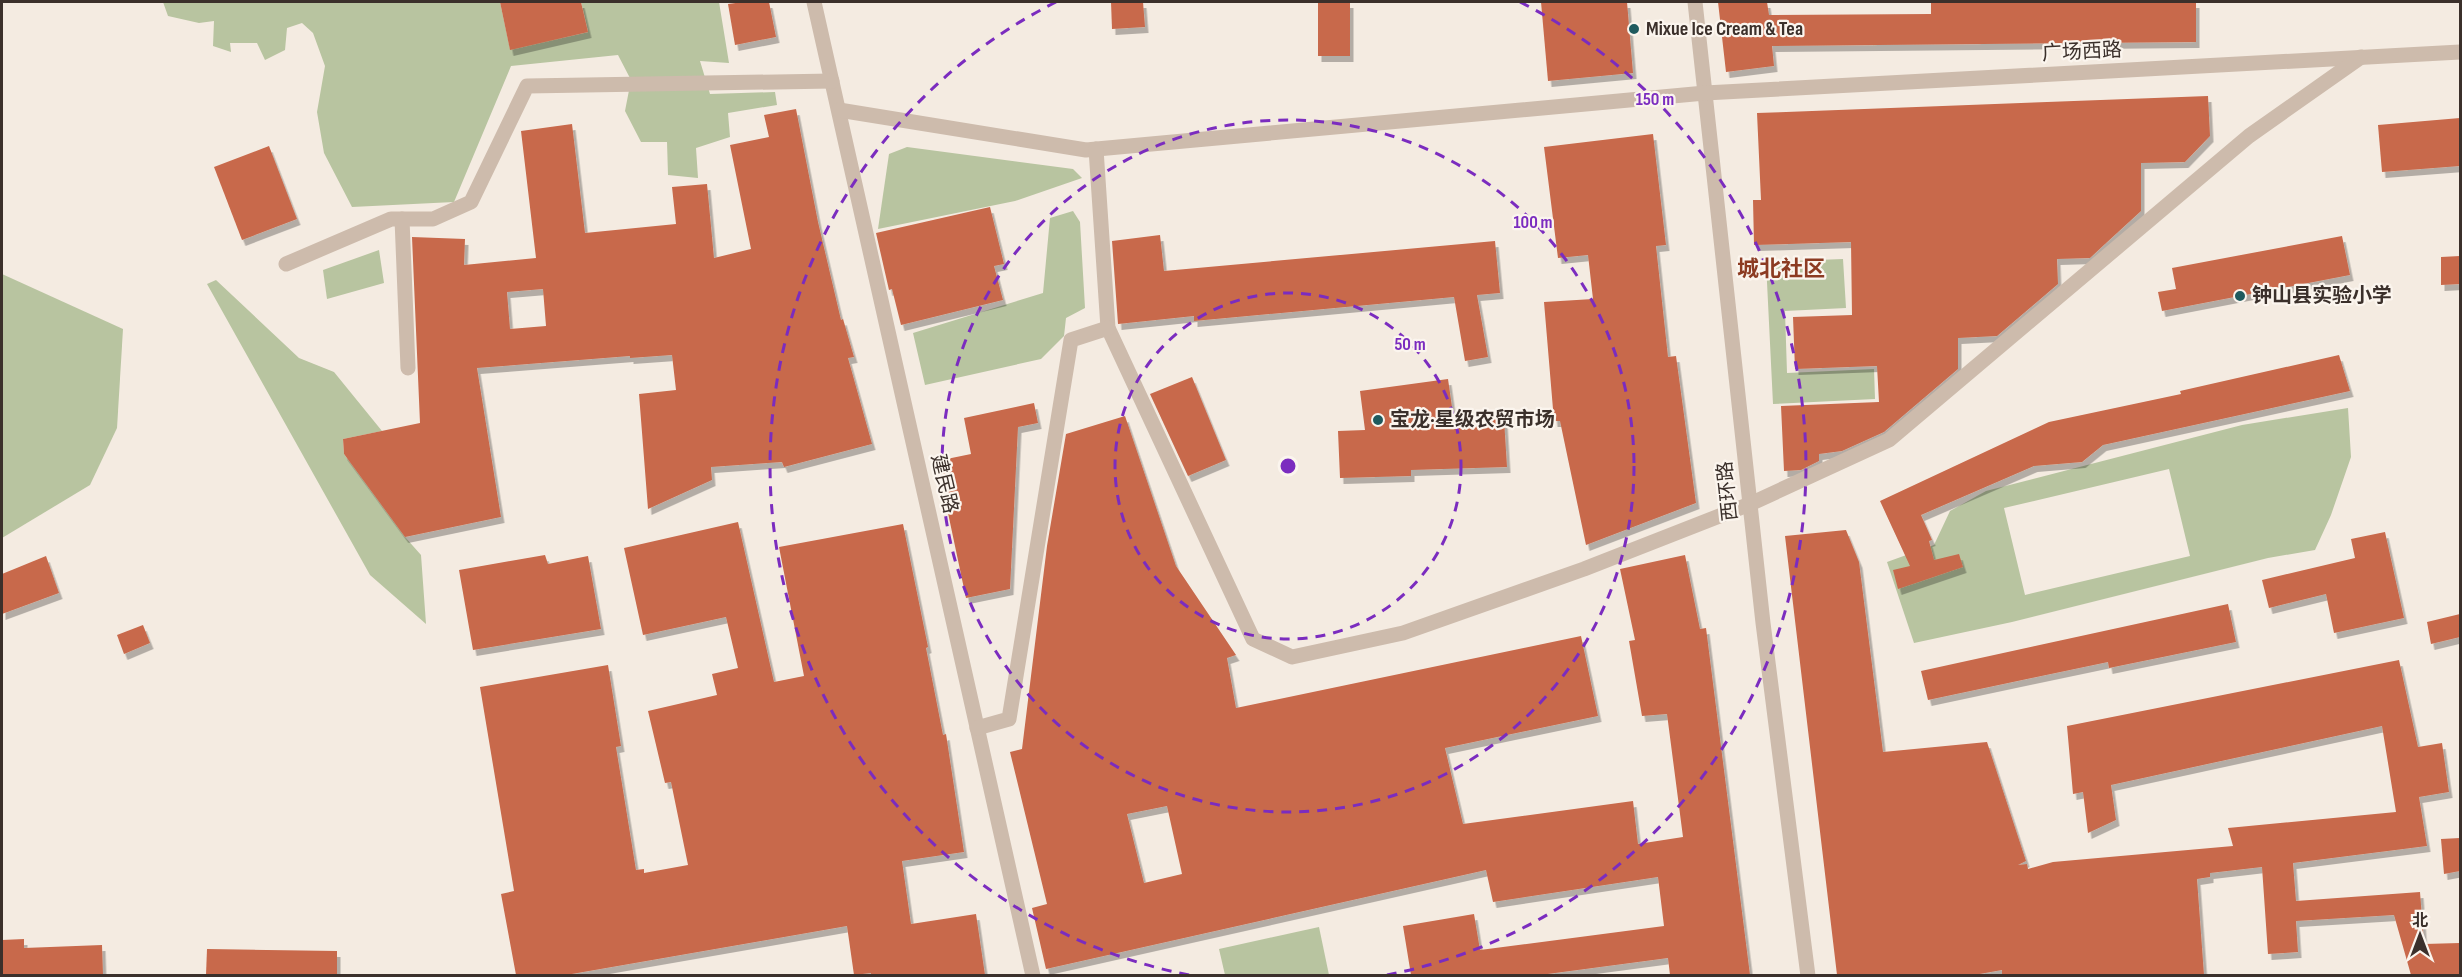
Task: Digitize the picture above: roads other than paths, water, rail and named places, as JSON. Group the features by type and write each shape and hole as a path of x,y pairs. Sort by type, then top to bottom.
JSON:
{"street":[{"name":"建民路","path":"814,2 1033,975"},
{"name":"西环路","path":"1695,2 1750,504 1808,975"},
{"name":"广场西路","path":"839,110 1086,150 1705,93 2460,52"},
{"path":"1096,149 1108,328 1253,639 1292,657 1403,633 1584,569 1750,504 1889,440 2249,136 2361,57"},
{"path":"286,264 391,219 433,219 471,201 527,87 832,81"},
{"path":"402,219 408,368"},
{"path":"977,728 1009,719 1071,339 1108,328"}],"place":[{"name":"Mixue Ice Cream & Tea","path":"1634,29"},
{"name":"钟山县实验小学","path":"2240,296"},
{"name":"宝龙·星级农贸市场","path":"1378,420"}],"district":[{"name":"城北社区","path":"1781,269"}]}
